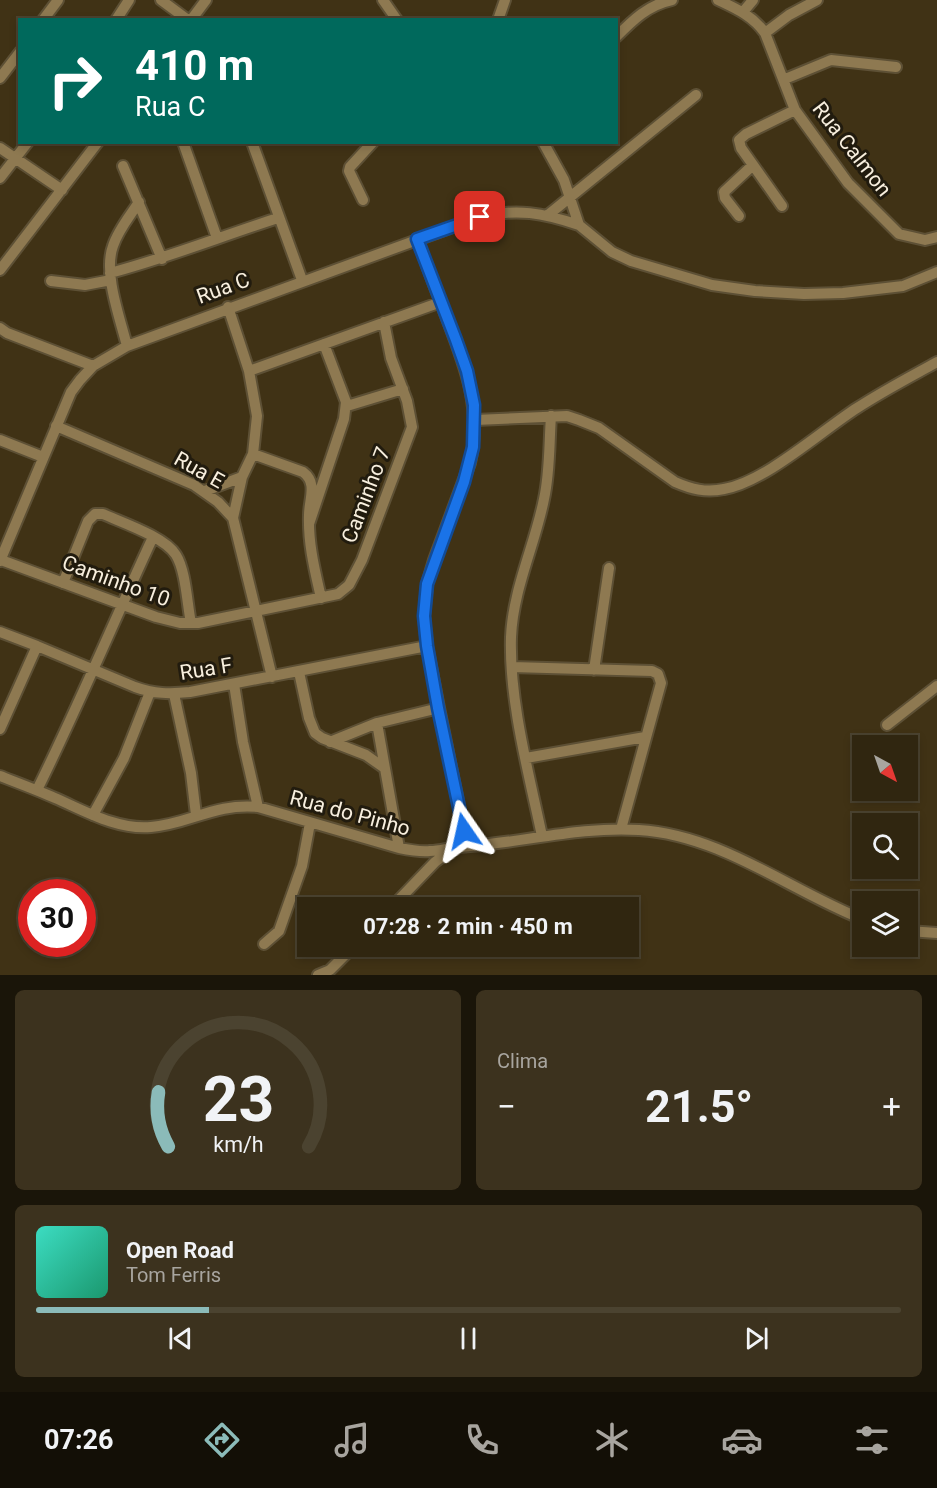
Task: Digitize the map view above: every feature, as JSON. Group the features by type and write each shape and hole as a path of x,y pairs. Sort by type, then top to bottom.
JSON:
{"street":[{"path":"44,18 58,0"},
{"path":"117,18 129,0"},
{"path":"161,0 187,18"},
{"path":"192,18 206,0"},
{"path":"383,0 396,18"},
{"path":"499,18 505,0"},
{"path":"618,35 649,8 672,0"},
{"name":"Rua Calmon","path":"718,0 743,12 759,24 785,80 795,110 848,183 899,234 925,240 937,237"},
{"path":"743,12 753,0"},
{"path":"765,33 789,15 817,0"},
{"path":"0,78 18,55"},
{"path":"785,80 802,70 831,60 896,67"},
{"path":"548,215 696,95"},
{"path":"782,206 741,148 739,140 746,134 795,110"},
{"path":"0,178 26,144"},
{"path":"0,270 96,144"},
{"path":"184,144 217,238"},
{"path":"253,144 302,280"},
{"path":"363,200 350,176 350,167 371,144"},
{"path":"544,144 559,170 579,225 612,252 631,261 712,285 804,294 865,291 903,286 937,272"},
{"path":"0,148 62,190"},
{"path":"739,216 725,198 724,192 753,165"},
{"path":"123,166 162,259"},
{"path":"127,346 111,276 110,255 114,242 139,202"},
{"name":"Rua C","path":"0,560 71,392 93,366 127,346 302,280 496,213 548,215 579,225"},
{"path":"51,281 85,285 278,218"},
{"path":"402,897 462,838 464,823 438,708 424,616 427,584 470,463 475,420 467,371 417,239"},
{"path":"249,371 442,305"},
{"path":"228,307 249,371 257,416 253,454 242,477 233,518"},
{"name":"Caminho 7","path":"255,611 338,594 352,579 386,501 411,432 412,419 391,358 385,325"},
{"path":"0,328 7,333 93,366"},
{"path":"309,524 347,406 324,344"},
{"path":"475,420 567,416 599,428 675,482 689,488 706,491 726,489 761,475 858,407 937,362"},
{"path":"347,406 402,389"},
{"path":"542,836 526,758 512,667 511,636 521,578 544,500 551,416"},
{"name":"Rua E","path":"56,426 194,484 205,491 233,518 272,677"},
{"path":"0,440 43,457"},
{"path":"253,454 303,472 309,478 312,489 309,524 311,555 321,598"},
{"path":"205,491 242,477"},
{"path":"63,584 88,520 95,514 103,513 153,537 170,547 175,553 183,578 191,623"},
{"path":"37,790 68,728 120,606 153,537"},
{"name":"Caminho 10","path":"0,560 120,606 168,621 191,623 255,611"},
{"path":"594,669 609,568"},
{"name":"Rua F","path":"0,632 150,692 174,694 427,646"},
{"path":"0,729 37,646"},
{"path":"512,667 652,671 658,674 661,683 621,829"},
{"path":"299,672 315,733 330,742 366,755 383,767"},
{"path":"234,684 243,742 258,807"},
{"path":"887,725 937,686"},
{"path":"93,815 124,758 150,692"},
{"path":"174,694 196,815"},
{"path":"330,742 377,723 438,708"},
{"path":"377,723 399,848"},
{"path":"526,758 645,737"},
{"name":"Rua do Pinho","path":"0,776 93,815 126,825 148,827 169,824 231,807 258,807 310,824 399,848 429,852 542,836 621,829 655,832 720,849 852,916"},
{"path":"264,944 279,931 302,866 310,824"},
{"path":"918,932 937,933"},
{"path":"318,975 330,970 343,957"}],"route":[{"path":"464,831 438,708 424,616 427,584 434,560 470,463 475,420 474,405 467,371 417,239 480,217"}]}
